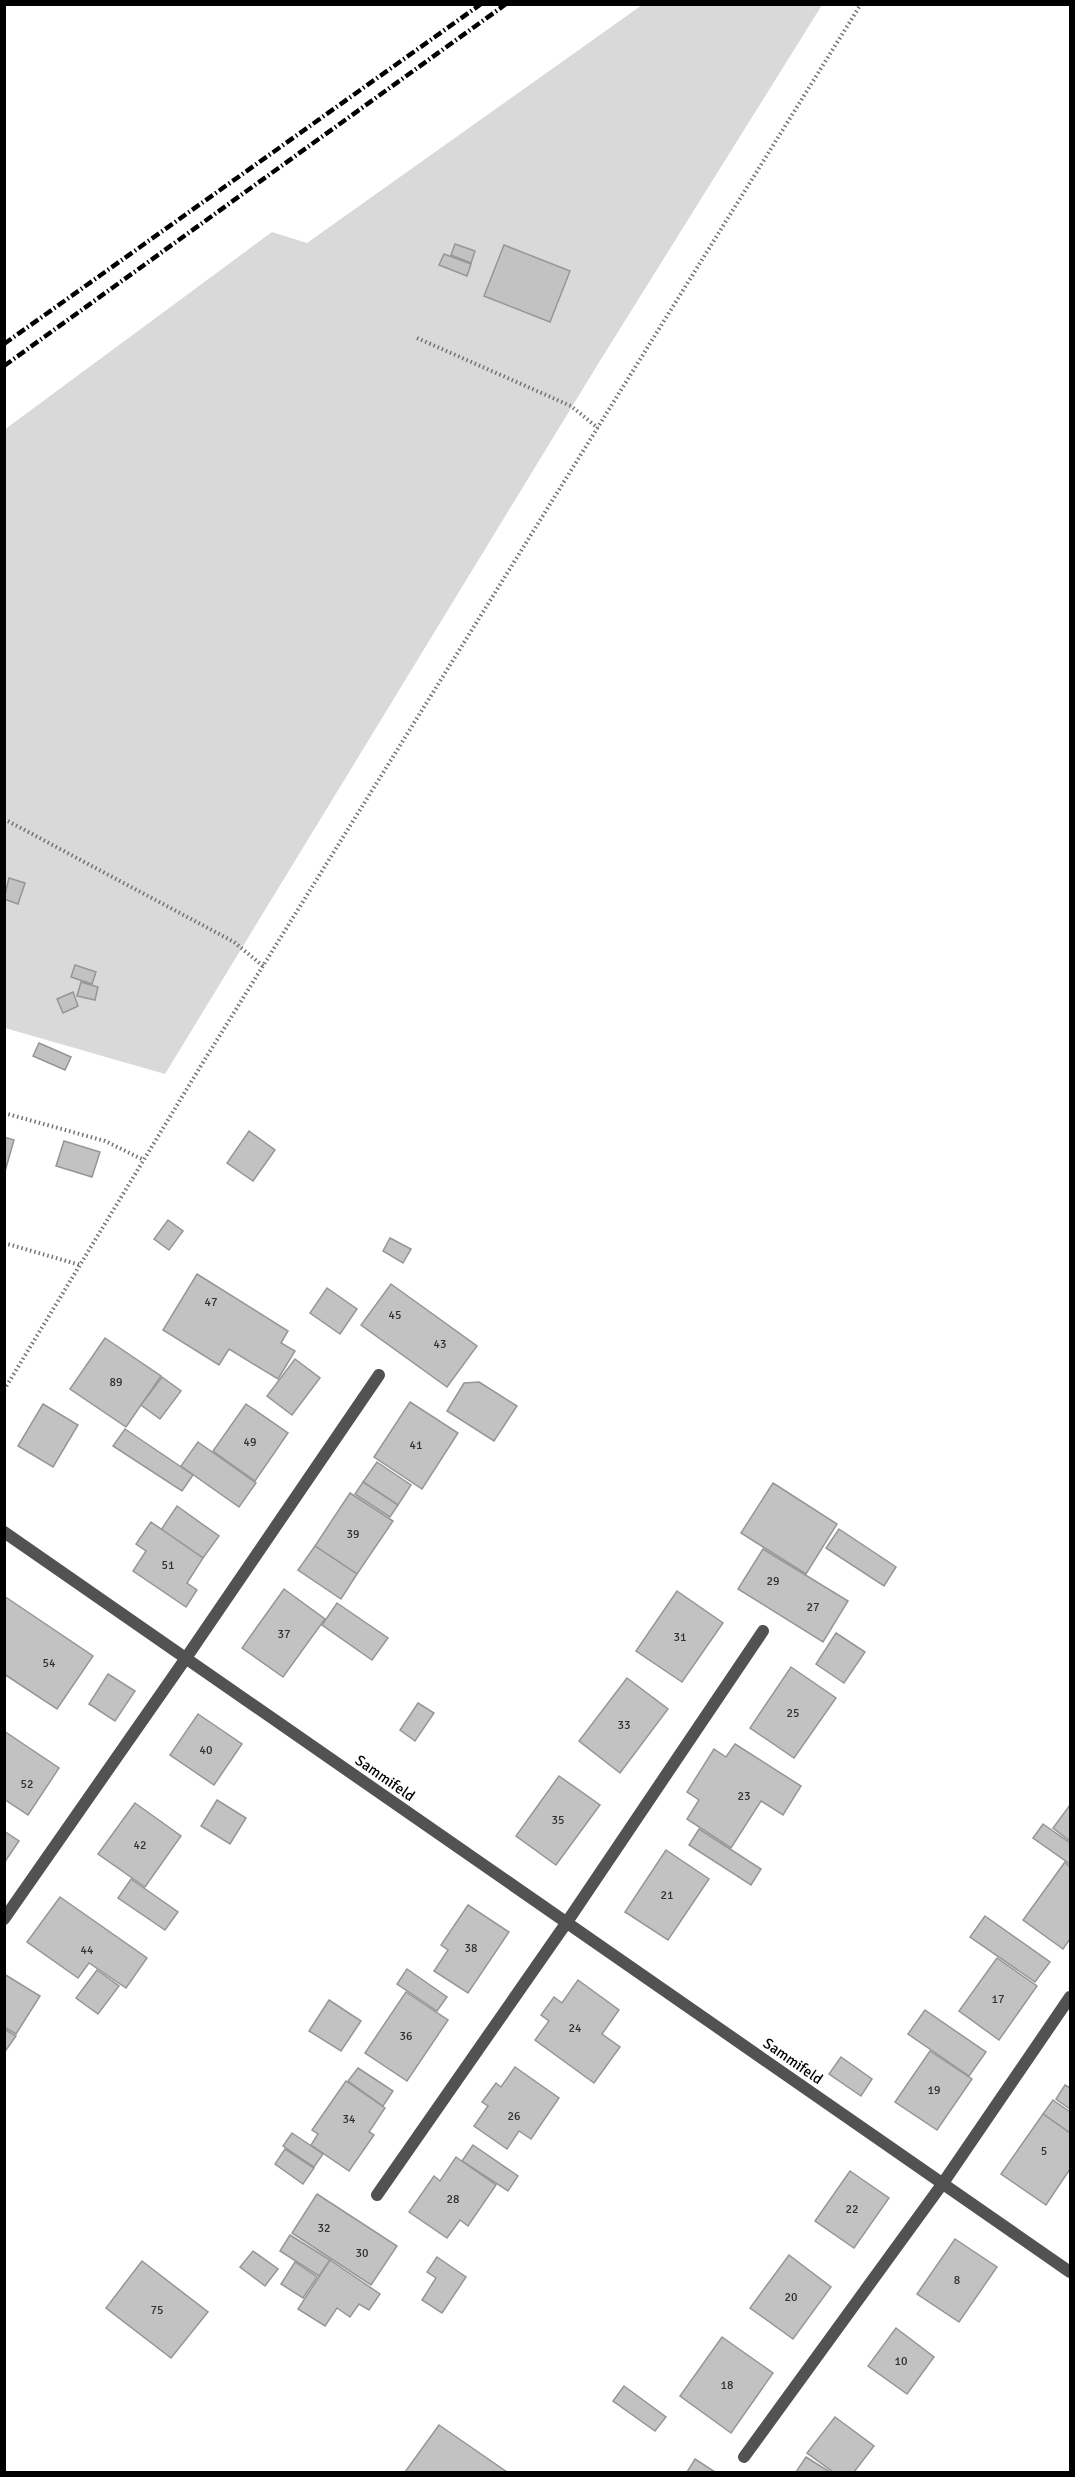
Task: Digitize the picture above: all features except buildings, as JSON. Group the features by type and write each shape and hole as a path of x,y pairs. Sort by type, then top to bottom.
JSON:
{"street":[{"path":"4,1919 379,1375"},
{"name":"Sammifeld","path":"4,1532 1071,2272"},
{"path":"377,2195 567,1922 763,1630"},
{"path":"744,2457 943,2183 1071,1997"}],"path":[{"path":"4,1390 263,966 861,4"},
{"path":"417,338 571,406 597,428"},
{"path":"4,819 234,942 263,966"},
{"path":"4,1113 105,1141 144,1160"},
{"path":"4,1243 80,1265"}],"shaded area":[{"path":"642,5 822,5 598,364 165,1074 5,1028 4,430 272,232 307,243"}],"railway":[{"path":"4,344 481,4"},
{"path":"4,366 506,4"}]}
